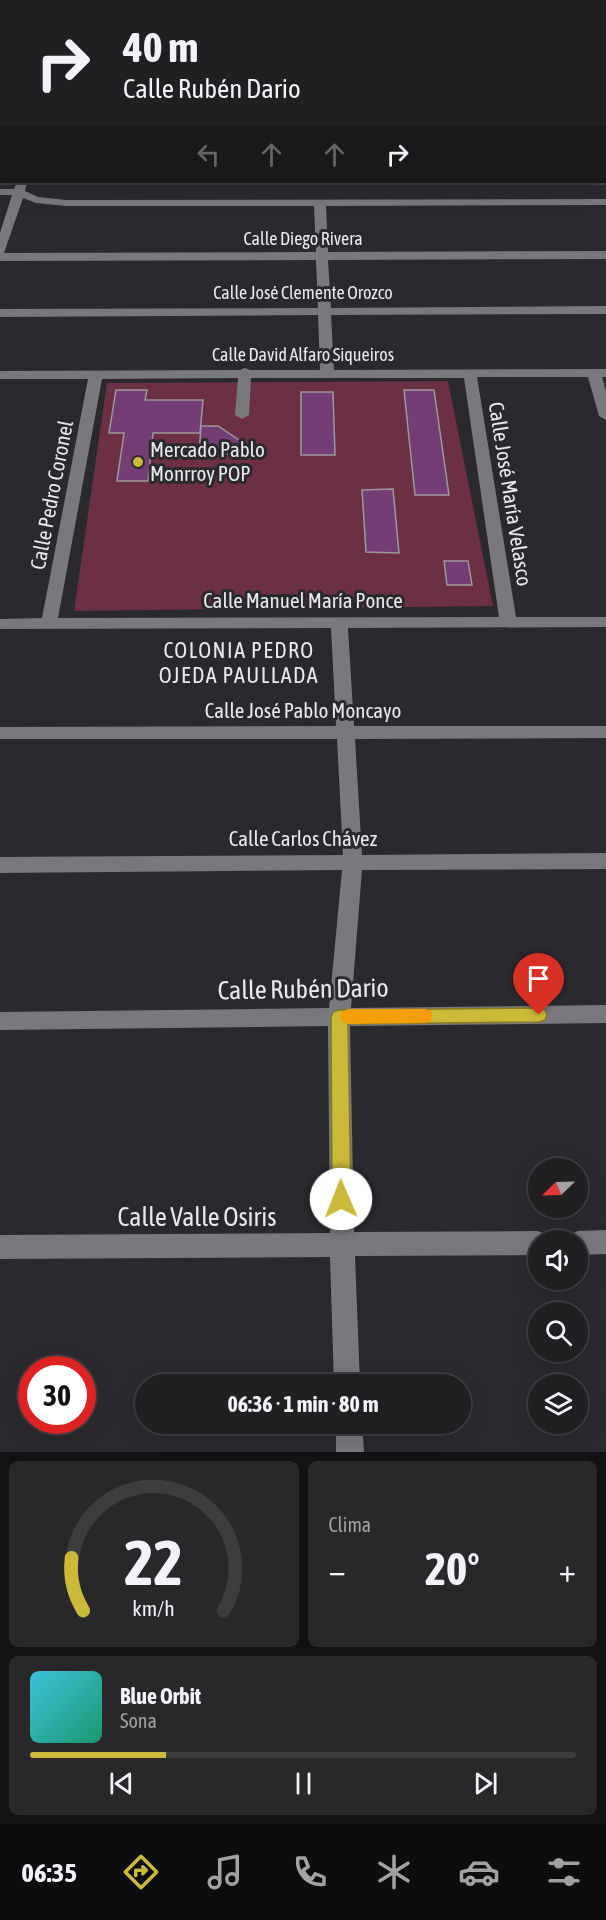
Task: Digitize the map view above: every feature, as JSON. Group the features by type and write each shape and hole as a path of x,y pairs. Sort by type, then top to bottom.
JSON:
{"street":[{"path":"0,191 19,185"},
{"path":"19,185 36,200 66,203 606,202"},
{"path":"0,251 19,185"},
{"path":"320,203 327,373"},
{"name":"Calle Diego Rivera","path":"0,257 606,255"},
{"name":"Calle José Clemente Orozco","path":"0,313 606,310"},
{"path":"242,415 245,372"},
{"name":"Calle David Alfaro Siqueiros","path":"0,375 245,372 600,373"},
{"name":"Calle José María Velasco","path":"470,373 508,622"},
{"path":"600,373 606,416"},
{"name":"Calle Pedro Coronel","path":"49,624 96,374"},
{"name":"Calle Manuel María Ponce","path":"0,624 606,622"},
{"path":"339,623 353,862 339,1017 342,1245 347,1374"},
{"name":"Calle José Pablo Moncayo","path":"0,733 606,732"},
{"name":"Calle Carlos Chávez","path":"0,865 606,861"},
{"name":"Calle Rubén Dario","path":"0,1021 606,1014"},
{"path":"588,1243 606,1242"},
{"name":"Calle Valle Osiris","path":"0,1247 528,1243"},
{"path":"349,1434 350,1452"}],"shaded area":[{"path":"448,381 493,606 74,611 107,383"}],"building":[{"path":"116,390 147,390 145,400 203,400 200,433 153,433 148,481 117,481 124,433 109,433"},
{"path":"404,390 434,390 449,495 415,495"},
{"path":"301,392 333,392 335,455 301,455"},
{"path":"201,426 218,426 260,454 199,454"},
{"path":"393,489 399,553 366,552 362,490"},
{"path":"444,561 468,561 472,585 447,585"}],"slow traffic":[{"path":"348,1016 425,1016"}],"place":[{"name":"Mercado Pablo Monrroy POP","path":"138,462"}],"district":[{"name":"COLONIA PEDRO OJEDA PAULLADA","path":"239,662"}],"route":[{"path":"341,1199 339,1017 539,1015"}]}
